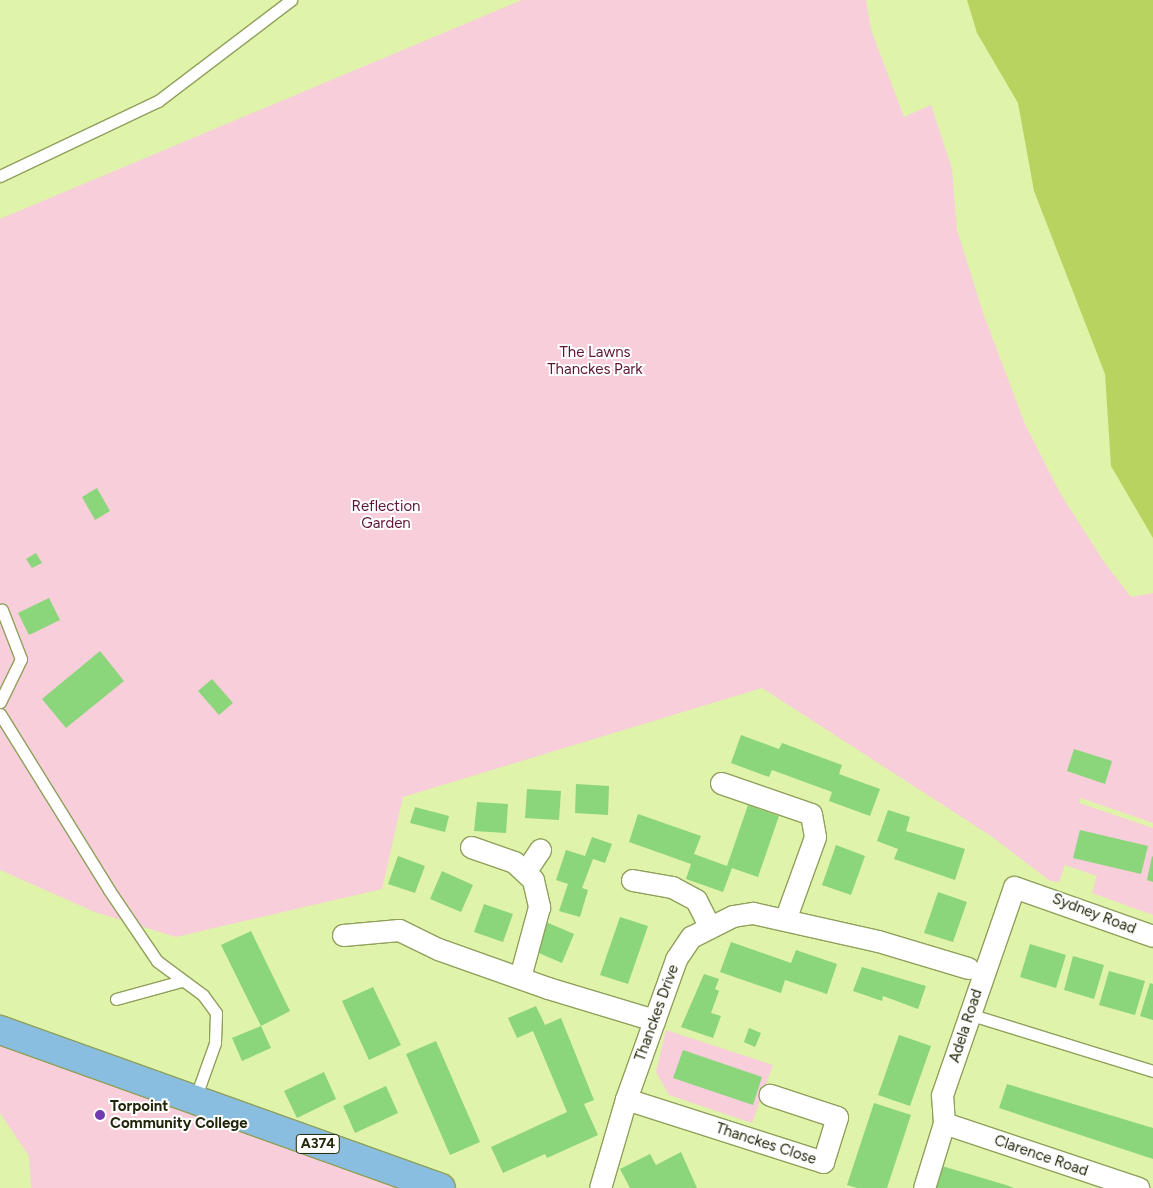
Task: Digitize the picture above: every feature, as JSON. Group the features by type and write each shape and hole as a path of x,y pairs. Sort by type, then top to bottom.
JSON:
{"main road":[{"name":"A374","path":"0,1030 441,1188"}],"street":[{"path":"721,783 811,814 815,837 785,920"},
{"path":"471,847 514,862 533,880 539,907 520,978"},
{"path":"525,872 540,850"},
{"path":"632,880 672,887 696,900 709,926"},
{"name":"Adela Road","path":"924,1188 944,1124 942,1095 972,1015 983,972 1014,886 1036,892"},
{"name":"Sydney Road","path":"1036,892 1153,936"},
{"name":"Thanckes Drive","path":"600,1188 626,1099 676,960 691,937 709,926 733,916 753,914 878,941 968,968"},
{"path":"343,936 399,930 438,949 520,978 654,1020"},
{"name":"Thanckes Close","path":"626,1099 823,1162 837,1116 770,1095"},
{"name":"Clarence Road","path":"944,1124 1138,1188"}],"lane":[{"path":"0,176 158,101 291,0"},
{"path":"0,702 21,660 2,610"},
{"path":"0,714 109,890 157,961 203,995 216,1013 215,1043 195,1099"},
{"path":"116,999 182,981"},
{"path":"972,1015 1153,1071"}],"green space":[{"name":"The Lawns Thanckes Park","path":"522,0 866,0 871,30 904,117 931,105 952,169 957,230 983,313 1025,424 1060,493 1104,562 1131,597 1153,593 1153,823 1081,798 1079,803 1153,828 1153,915 1092,893 1097,876 1065,865 1059,882 1050,881 991,836 762,688 403,797 382,889 176,937 95,912 0,870 0,219"},
{"path":"666,1030 773,1065 752,1123 669,1095 656,1072"},
{"name":"Torpoint Community College","path":"0,1043 402,1188 31,1188 29,1156 0,1113"}],"shaded area":[{"path":"967,0 1153,0 1153,538 1111,466 1105,374 1034,191 1018,103 977,33"}],"building":[{"path":"97,488 110,511 95,520 82,497"},
{"path":"36,553 42,563 32,568 26,559"},
{"path":"49,598 60,620 29,635 18,613"},
{"path":"100,651 124,681 66,728 42,699"},
{"path":"212,679 233,703 219,715 198,691"},
{"path":"741,735 779,749 782,743 842,765 839,774 880,789 870,816 829,801 832,792 772,770 769,777 731,763"},
{"path":"1074,749 1112,761 1105,784 1067,771"},
{"path":"576,784 609,786 608,815 575,813"},
{"path":"527,789 561,791 559,820 525,818"},
{"path":"477,802 508,804 506,833 474,831"},
{"path":"748,805 779,816 758,877 732,868 723,892 686,879 691,864 629,842 638,814 701,836 694,854 727,866"},
{"path":"415,807 449,816 445,832 410,823"},
{"path":"888,810 910,817 906,831 965,849 955,880 894,859 898,849 877,841"},
{"path":"1080,830 1148,846 1141,874 1073,858"},
{"path":"592,837 612,844 605,863 593,859 582,888 588,890 580,917 559,911 568,884 556,880 566,850 585,856"},
{"path":"836,845 865,856 851,895 822,885"},
{"path":"398,856 425,866 415,893 388,884"},
{"path":"1153,857 1153,882 1147,880"},
{"path":"442,871 473,885 461,912 430,899"},
{"path":"938,892 967,902 953,942 924,933"},
{"path":"484,904 513,914 503,942 474,932"},
{"path":"620,917 648,926 628,984 600,975"},
{"path":"546,922 574,934 562,963 534,951"},
{"path":"251,931 290,1011 261,1026 221,945"},
{"path":"731,942 791,963 796,950 837,964 827,994 785,980 781,993 720,972"},
{"path":"1030,944 1066,955 1056,988 1020,977"},
{"path":"1073,956 1104,965 1094,999 1064,990"},
{"path":"862,967 926,986 918,1009 883,996 882,1001 853,991"},
{"path":"1109,971 1145,981 1135,1015 1099,1005"},
{"path":"704,974 719,979 715,989 719,991 711,1013 721,1016 713,1038 681,1027"},
{"path":"1150,983 1153,984 1153,1020 1140,1016"},
{"path":"373,987 401,1045 369,1060 342,1001"},
{"path":"536,1006 545,1025 561,1018 594,1100 584,1104 598,1135 547,1158 545,1154 503,1173 491,1147 567,1112 533,1031 517,1038 508,1018"},
{"path":"261,1026 271,1048 242,1061 232,1038"},
{"path":"749,1028 761,1033 755,1047 744,1042"},
{"path":"899,1035 931,1046 910,1106 878,1095"},
{"path":"436,1041 480,1142 450,1155 406,1054"},
{"path":"683,1050 762,1077 753,1105 673,1078"},
{"path":"324,1072 336,1099 297,1118 284,1091"},
{"path":"1007,1084 1153,1128 1153,1159 999,1108"},
{"path":"386,1086 398,1113 355,1133 343,1106"},
{"path":"874,1103 911,1115 887,1188 857,1188 847,1185"},
{"path":"681,1152 697,1188 630,1188 620,1169 650,1154 656,1165"},
{"path":"942,1166 1006,1185 1014,1188 936,1188"}],"place":[{"name":"Torpoint Community College","path":"100,1115"}],"park label":[{"name":"Reflection Garden","path":"386,514"}]}
